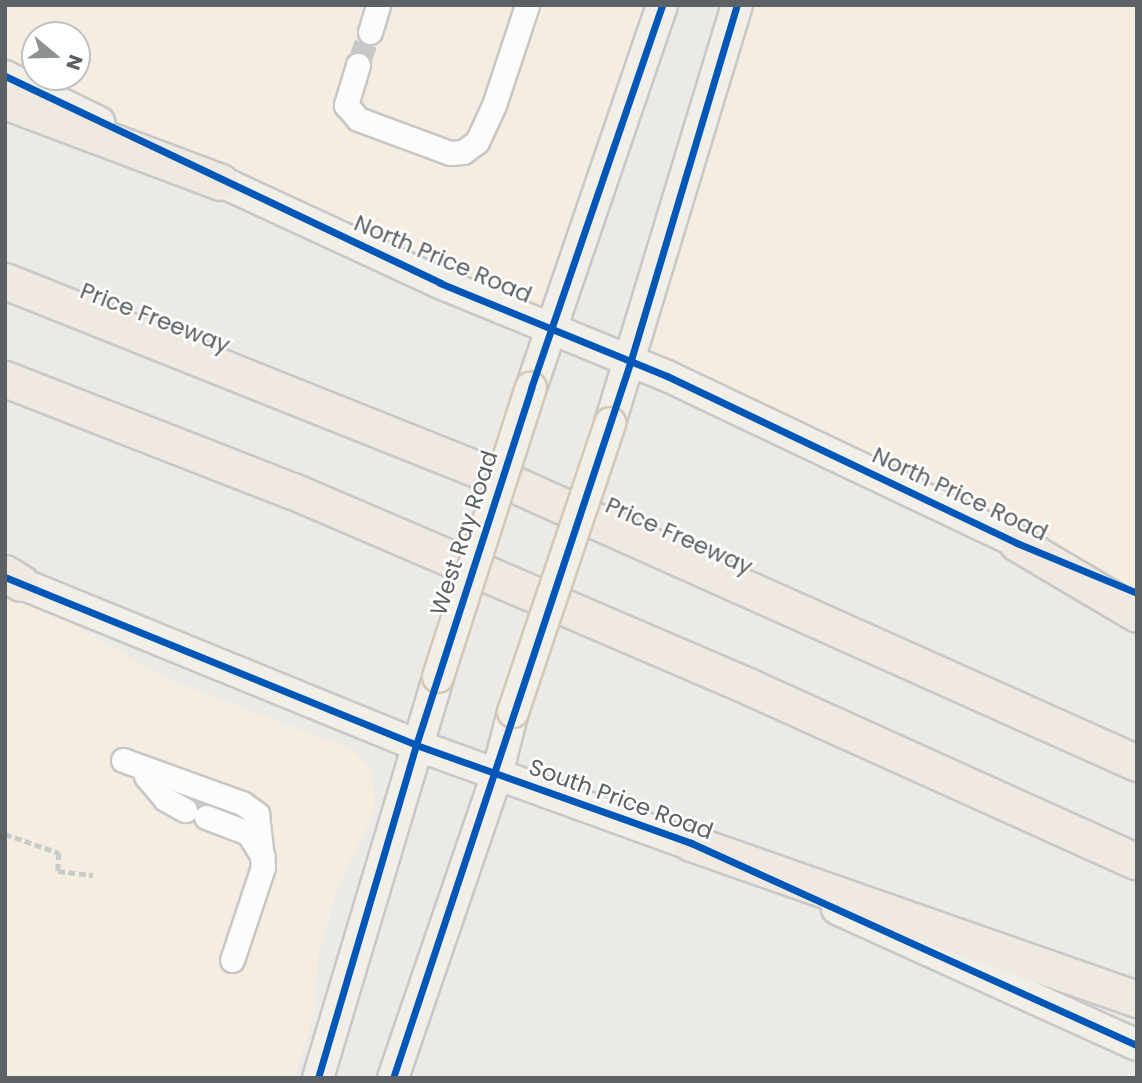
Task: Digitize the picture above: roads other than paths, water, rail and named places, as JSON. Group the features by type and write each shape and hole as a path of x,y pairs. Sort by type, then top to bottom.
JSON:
{"highway":[{"path":"5,101 220,182"},
{"name":"Price Freeway","path":"5,281 509,482 1137,763"},
{"path":"5,379 293,491 752,688 1137,862"},
{"path":"1017,543 1137,614"},
{"path":"691,843 1137,999"}],"main road":[{"name":"West Ray Road","path":"318,1078 416,745 531,388 663,5"},
{"path":"393,1078 497,774 513,712 631,360 737,5"},
{"name":"North Price Road","path":"5,76 220,182 440,283 631,360 1017,543 1137,593"},
{"name":"South Price Road","path":"10,577 416,745 691,843 1137,1045"}],"lane":[{"path":"370,32 378,5"},
{"path":"358,65 346,105 358,120 450,153 463,152 477,142 494,105 527,5"},
{"path":"232,960 263,849 254,809 123,760 198,807 248,833 263,849"}],"tunnel":[{"path":"358,65 370,32"},
{"path":"190,797 210,804"}]}
